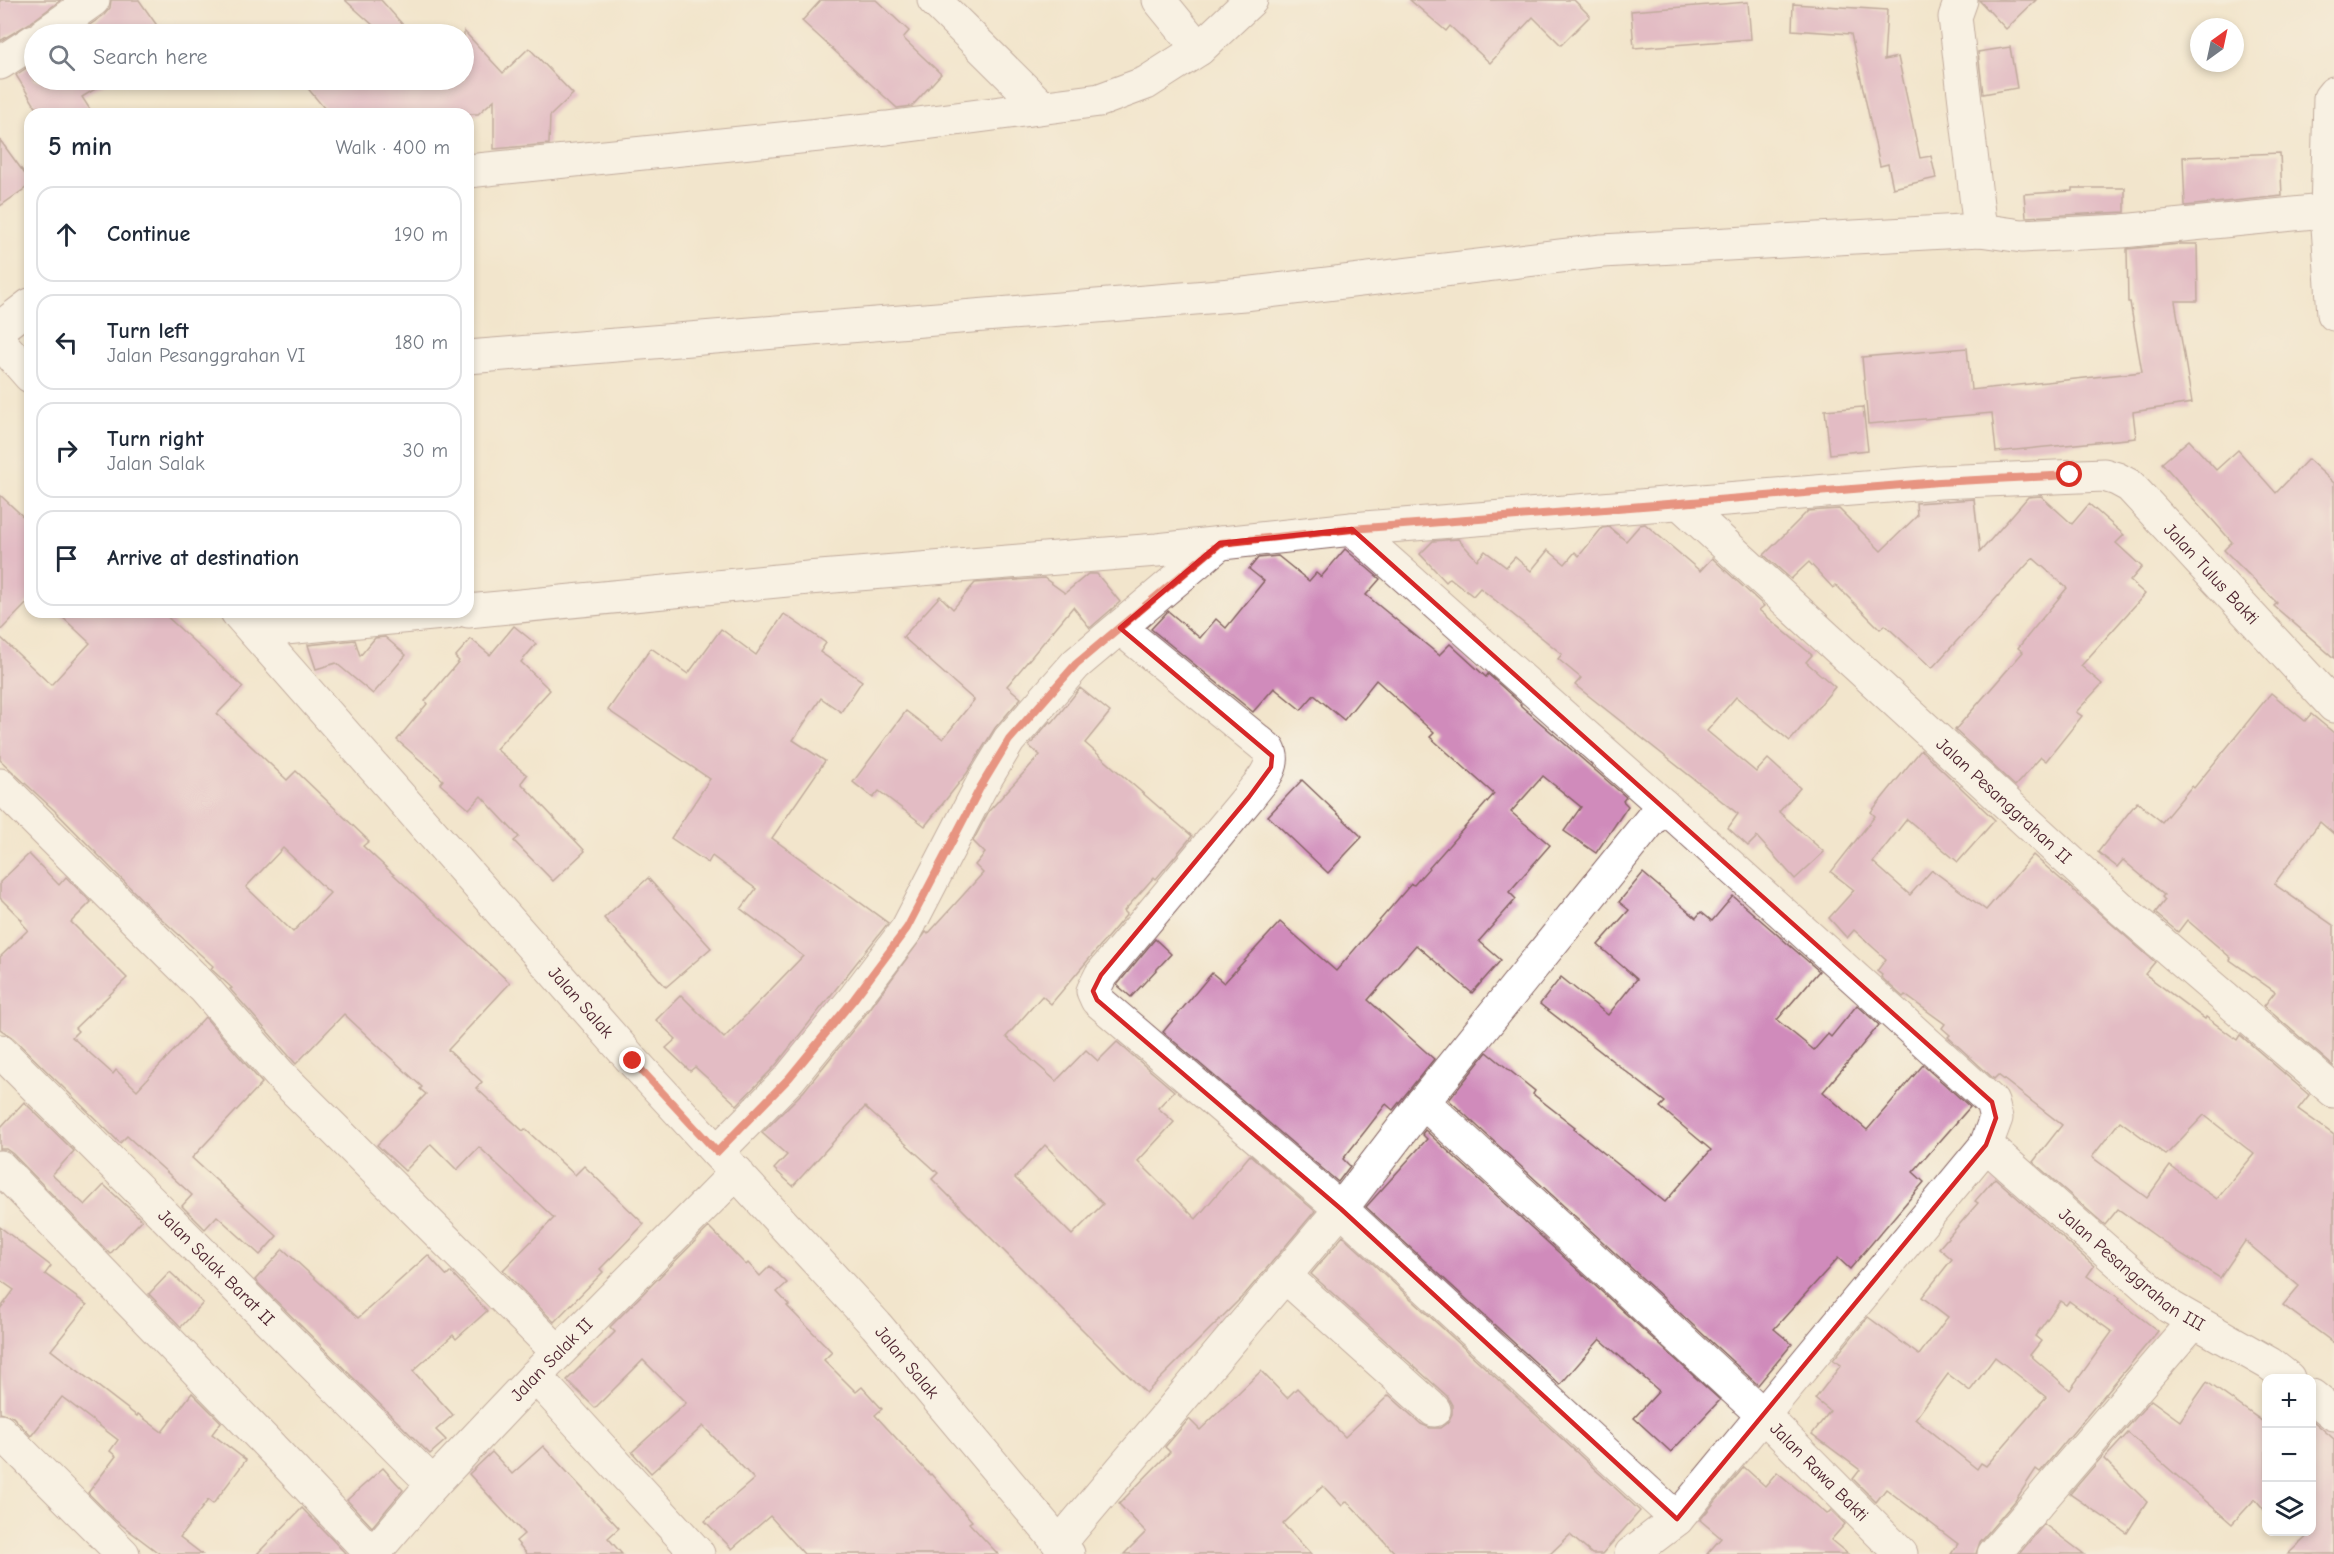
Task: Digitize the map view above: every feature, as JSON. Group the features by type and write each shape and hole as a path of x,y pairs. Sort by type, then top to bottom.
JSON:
{"street":[{"path":"59,24 93,0"},
{"path":"934,0 1041,106"},
{"path":"1159,0 1198,49"},
{"path":"474,170 887,128 1100,100 1146,82 1198,49 1251,0"},
{"path":"1958,14 1980,231"},
{"path":"0,63 24,47"},
{"path":"2334,93 2330,98 2334,314"},
{"path":"474,357 1244,294 1602,251 1980,231 2022,236 2111,231 2331,211"},
{"path":"0,328 24,310"},
{"path":"0,342 24,369"},
{"name":"Jalan Tulus Bakti","path":"474,609 785,580 1157,550 1352,529 1939,482 2104,475 2116,478 2130,486 2334,706"},
{"name":"Jalan Pesanggrahan II","path":"1680,503 2124,911 2334,1091"},
{"path":"1352,529 1664,805 1992,1102 1996,1118 1986,1145 1677,1519 1631,1554"},
{"name":"Jalan Salak II","path":"373,1554 433,1484 558,1352 727,1162 789,1078 854,999 907,928 980,788 1009,740 1076,664 1220,543"},
{"path":"245,621 314,618"},
{"name":"Jalan Salak","path":"245,621 633,1061 876,1325 1064,1549"},
{"path":"1120,628 1269,750 1272,756 1271,767 1249,797 1101,975 1093,991 1097,1000 1341,1209 1677,1519"},
{"path":"0,784 204,988 280,1075 558,1352"},
{"path":"1064,1549 1341,1209 1422,1102 1664,805"},
{"name":"Jalan Salak Barat II","path":"0,1051 433,1484"},
{"name":"Jalan Rawa Bakti","path":"1422,1102 1763,1415 1901,1554"},
{"name":"Jalan Pesanggrahan III","path":"1986,1145 2170,1307 2270,1364 2283,1374"},
{"path":"0,1167 373,1554"},
{"path":"1286,1277 1434,1410"},
{"path":"1994,1554 2194,1321"},
{"path":"535,1376 698,1554"},
{"path":"2316,1399 2334,1413"},
{"path":"0,1431 123,1554"}],"highlighted area":[{"path":"1352,529 1992,1102 1996,1118 1986,1145 1677,1519 1341,1209 1097,1000 1093,991 1101,975 1249,797 1271,767 1272,756 1120,628 1220,543"}],"building":[{"path":"0,0 61,0 30,23 24,24 24,27 0,41"},
{"path":"111,0 139,0 156,24 91,24 110,8"},
{"path":"345,0 381,0 402,24 372,24"},
{"path":"821,0 876,0 909,31 903,38 941,74 912,106 897,108 802,21"},
{"path":"1410,0 1574,0 1590,16 1561,45 1533,17 1490,63 1450,26 1446,31"},
{"path":"1979,0 2036,0 2006,29"},
{"path":"1748,2 1751,39 1634,48 1631,11"},
{"path":"1793,4 1887,10 1884,60 1898,57 1920,158 1931,156 1936,178 1893,188 1888,164 1880,166 1851,34 1792,30"},
{"path":"474,42 503,73 529,48 573,94 550,116 549,144 494,149 494,100 478,114 474,114 474,108 324,108 309,90 474,90"},
{"path":"2010,47 2017,88 1983,94 1978,52"},
{"path":"24,70 24,88 16,75"},
{"path":"25,90 94,90 82,97 89,108 36,108"},
{"path":"0,140 24,173 24,189 0,206"},
{"path":"2280,153 2282,196 2185,206 2183,157"},
{"path":"2072,188 2125,188 2125,212 2026,217 2024,194 2072,191"},
{"path":"2197,244 2198,301 2175,301 2192,403 2133,412 2136,438 1996,452 1992,413 1868,424 1862,357 1967,348 1971,390 2142,372 2130,302 2128,302 2127,249"},
{"path":"1863,407 1868,450 1830,454 1825,410"},
{"path":"2189,440 2216,470 2238,450 2276,493 2308,459 2334,483 2334,658 2274,606 2277,603 2224,550 2232,542 2162,463"},
{"path":"0,495 24,517 24,606 0,631"},
{"path":"2041,496 2072,524 2089,504 2124,535 2116,543 2142,567 2130,581 2145,594 2081,666 2102,684 2076,712 2082,716 2046,761 2041,757 2015,786 1955,730 2023,652 2018,648 2067,588 2033,558 1932,668 1885,625 1880,629 1836,585 1833,588 1809,562 1791,579 1764,555 1808,511 1839,509 1881,551 1917,516 1916,503 1974,499 1980,552 2028,497"},
{"path":"1645,524 1700,571 1712,558 1764,606 1759,610 1812,655 1806,662 1835,687 1790,741 1736,697 1707,731 1756,772 1768,759 1800,788 1779,812 1824,852 1795,879 1757,837 1748,846 1728,828 1738,814 1575,685 1581,678 1558,659 1562,654 1480,588 1473,596 1450,578 1446,582 1420,554 1433,541 1458,539 1477,560 1485,551 1506,567 1515,557 1531,571 1548,550 1565,564 1575,552 1579,556 1602,528 1609,527 1626,541 1640,525"},
{"path":"1345,549 1380,579 1366,595 1439,655 1450,644 1486,677 1488,674 1520,705 1626,797 1623,801 1628,806 1596,853 1564,831 1581,807 1543,776 1511,812 1550,845 1509,892 1516,899 1479,941 1501,960 1472,993 1416,945 1368,1000 1434,1059 1393,1110 1386,1104 1343,1159 1350,1166 1338,1182 1163,1032 1212,973 1224,983 1280,922 1336,971 1411,884 1414,885 1494,794 1430,737 1434,733 1376,680 1344,720 1314,695 1301,710 1274,688 1253,712 1151,629 1168,611 1200,638 1216,619 1226,628 1264,581 1249,569 1258,558 1278,556 1309,581 1316,573 1321,577"},
{"path":"1088,574 1097,574 1120,602 1090,628 1073,607 1007,686 1021,698 995,728 967,773 925,826 879,791 873,798 853,782 906,711 943,739 974,700 903,637 940,596 953,609 975,583 1044,578 1065,593"},
{"path":"784,614 826,643 820,652 862,681 841,712 821,698 793,740 825,761 772,838 888,923 775,1066 737,1105 695,1067 690,1071 666,1048 676,1039 656,1020 681,995 724,1038 803,956 741,909 756,889 712,856 708,863 671,838 710,779 608,710 651,648 688,674 721,629 756,655"},
{"path":"63,618 168,618 243,687 217,714 287,780 296,771 369,841 363,846 510,983 448,1050 482,1082 476,1088 523,1131 525,1129 575,1175 584,1166 644,1224 600,1269 603,1272 554,1322 503,1270 554,1218 479,1147 457,1170 431,1144 405,1171 377,1145 426,1094 420,1089 422,1087 344,1014 296,1064 230,989 232,988 211,969 213,966 152,910 54,810 0,760 0,637 51,685 90,643","holes":["283,848 330,893 293,932 246,887"]},
{"path":"514,626 536,644 521,662 550,690 496,749 527,775 521,783 585,851 553,881 514,841 519,837 481,796 469,809 440,784 443,780 397,740 427,704 425,701 459,661 455,657 471,639 490,655"},
{"path":"385,637 406,655 373,694 336,663 316,669 308,645 355,640 360,656 375,638"},
{"path":"1080,688 1110,712 1085,743 1192,836 1156,879 1154,877 1124,911 1127,914 1051,1004 1042,996 1006,1037 1056,1081 1086,1050 1098,1061 1117,1042 1174,1091 1158,1108 1174,1122 1138,1161 1196,1219 1250,1155 1315,1211 1245,1294 1146,1393 932,1179 938,1173 865,1107 793,1186 774,1169 787,1155 762,1133 804,1091 869,1010 926,932 928,934 983,873 975,865 985,853 973,841 989,811 1040,755 1029,746 1050,721 1052,723","holes":["1045,1145 1103,1204 1072,1235 1015,1178"]},
{"path":"2271,693 2305,721 2311,714 2334,733 2334,834 2320,822 2274,884 2334,926 2333,1066 2264,1006 2275,992 2230,960 2231,958 2187,920 2178,932 2155,913 2165,900 2162,897 2164,895 2123,860 2117,867 2098,852 2137,802 2162,822 2192,786 2194,788"},
{"path":"1921,750 1995,820 1958,862 1907,819 1873,862 1910,895 1932,870 1986,910 2033,855 2155,962 2145,974 2237,1040 2240,1035 2309,1095 2298,1109 2334,1135 2334,1343 2283,1305 2299,1286 2245,1241 2220,1278 2178,1252 2118,1209 2105,1225 2033,1162 2062,1125 1998,1075 1994,1079 1948,1037 1950,1035 1942,1028 1945,1024 1905,995 1903,997 1881,977 1882,975 1877,971 1886,959 1854,930 1847,938 1829,918 1854,890 1831,872 1875,816 1871,812","holes":["2204,1115 2254,1154 2217,1199 2170,1166 2147,1198 2092,1157 2120,1121 2166,1155"]},
{"path":"1302,780 1362,837 1328,873 1268,816"},
{"path":"29,854 59,885 66,877 91,902 71,922 127,978 75,1028 78,1031 72,1037 113,1074 116,1070 137,1090 205,1017 262,1083 192,1158 277,1236 260,1255 217,1216 205,1229 182,1206 192,1195 127,1136 120,1143 13,1038 0,1029 0,957 28,930 21,922 22,920 0,898 0,882"},
{"path":"1643,873 1696,918 1701,912 1712,921 1733,896 1819,971 1777,1020 1814,1050 1828,1034 1831,1037 1857,1005 1879,1025 1823,1092 1867,1130 1923,1065 1970,1107 1913,1172 1924,1182 1850,1269 1838,1258 1774,1329 1792,1344 1758,1385 1449,1100 1487,1052 1535,1091 1533,1094 1575,1127 1574,1129 1665,1202 1711,1150 1660,1107 1665,1102 1540,1004 1561,977 1608,1015 1637,979 1598,945 1629,910 1619,902"},
{"path":"648,878 711,948 666,987 604,918"},
{"path":"1155,939 1171,954 1131,997 1117,985"},
{"path":"24,1102 74,1151 52,1175 85,1205 104,1185 142,1220 110,1254 13,1154 6,1149 0,1149 0,1128"},
{"path":"1425,1130 1720,1400 1671,1452 1634,1418 1659,1391 1600,1339 1560,1385 1366,1207 1427,1139 1422,1134"},
{"path":"1995,1178 2094,1266 2087,1276 2119,1298 2118,1300 2158,1331 2040,1472 2036,1469 2015,1501 1980,1542 1976,1554 1951,1554 1958,1544 1886,1489 1876,1502 1853,1479 1860,1470 1812,1434 1830,1411 1815,1399 1841,1365 1833,1360 1868,1317 1919,1355 1948,1317 1922,1297 1952,1259 1939,1248 1978,1203 1975,1201","holes":["2060,1301 2066,1305 2069,1301 2112,1332 2070,1390 2030,1355 2041,1341 2035,1336","1995,1357 2046,1397 1986,1466 1981,1463 1977,1469 1915,1419 1948,1374 1970,1391"]},
{"path":"0,1227 51,1266 45,1274 87,1305 51,1350 137,1416 138,1414 162,1432 192,1393 221,1422 212,1434 246,1460 213,1504 208,1500 180,1537 202,1554 160,1554 115,1520 88,1493 116,1456 110,1451 118,1440 62,1397 31,1436 13,1417 0,1413 0,1309 14,1290 0,1280"},
{"path":"709,1227 760,1276 770,1266 787,1283 777,1292 789,1305 787,1306 832,1352 824,1360 856,1392 862,1387 882,1409 875,1415 931,1474 972,1521 969,1523 998,1554 804,1554 770,1516 732,1549 705,1521 754,1479 703,1426 651,1473 632,1452 686,1403 643,1360 595,1408 567,1380 615,1332 610,1327"},
{"path":"1343,1236 1640,1511 1602,1554 1592,1554 1570,1535 1550,1554 1396,1554 1347,1501 1342,1506 1323,1486 1283,1524 1311,1554 1124,1554 1146,1532 1119,1504 1170,1452 1165,1447 1189,1419 1200,1430 1261,1371 1287,1398 1297,1388 1345,1437 1389,1395 1421,1424 1430,1428 1440,1428 1448,1422 1452,1414 1452,1405 1447,1396 1311,1274"},
{"path":"283,1249 358,1318 428,1255 447,1276 451,1272 487,1311 456,1339 453,1335 413,1371 453,1415 436,1430 446,1440 430,1454 255,1280"},
{"path":"170,1272 203,1303 181,1327 149,1294"},
{"path":"2207,1382 2262,1421 2262,1507 2255,1499 2232,1524 2128,1433 2104,1459 2147,1502 2127,1533 2070,1494 2151,1400 2180,1421"},
{"path":"2316,1423 2334,1439 2334,1554 2288,1554 2308,1536 2316,1536"},
{"path":"543,1446 619,1528 608,1538 622,1554 527,1554 516,1541 524,1534 469,1474 492,1452 512,1474"},
{"path":"1744,1467 1765,1486 1777,1472 1827,1514 1831,1510 1845,1524 1831,1540 1848,1554 1707,1554 1721,1538 1700,1520"},
{"path":"383,1468 403,1490 372,1527 347,1500"},
{"path":"302,1508 346,1554 257,1554"},
{"path":"2044,1524 2084,1554 2019,1554"}],"route":[{"path":"633,1061 717,1152 789,1078 854,999 907,928 980,788 1009,740 1076,664 1220,543 1352,529 1939,482 2070,475"}]}
